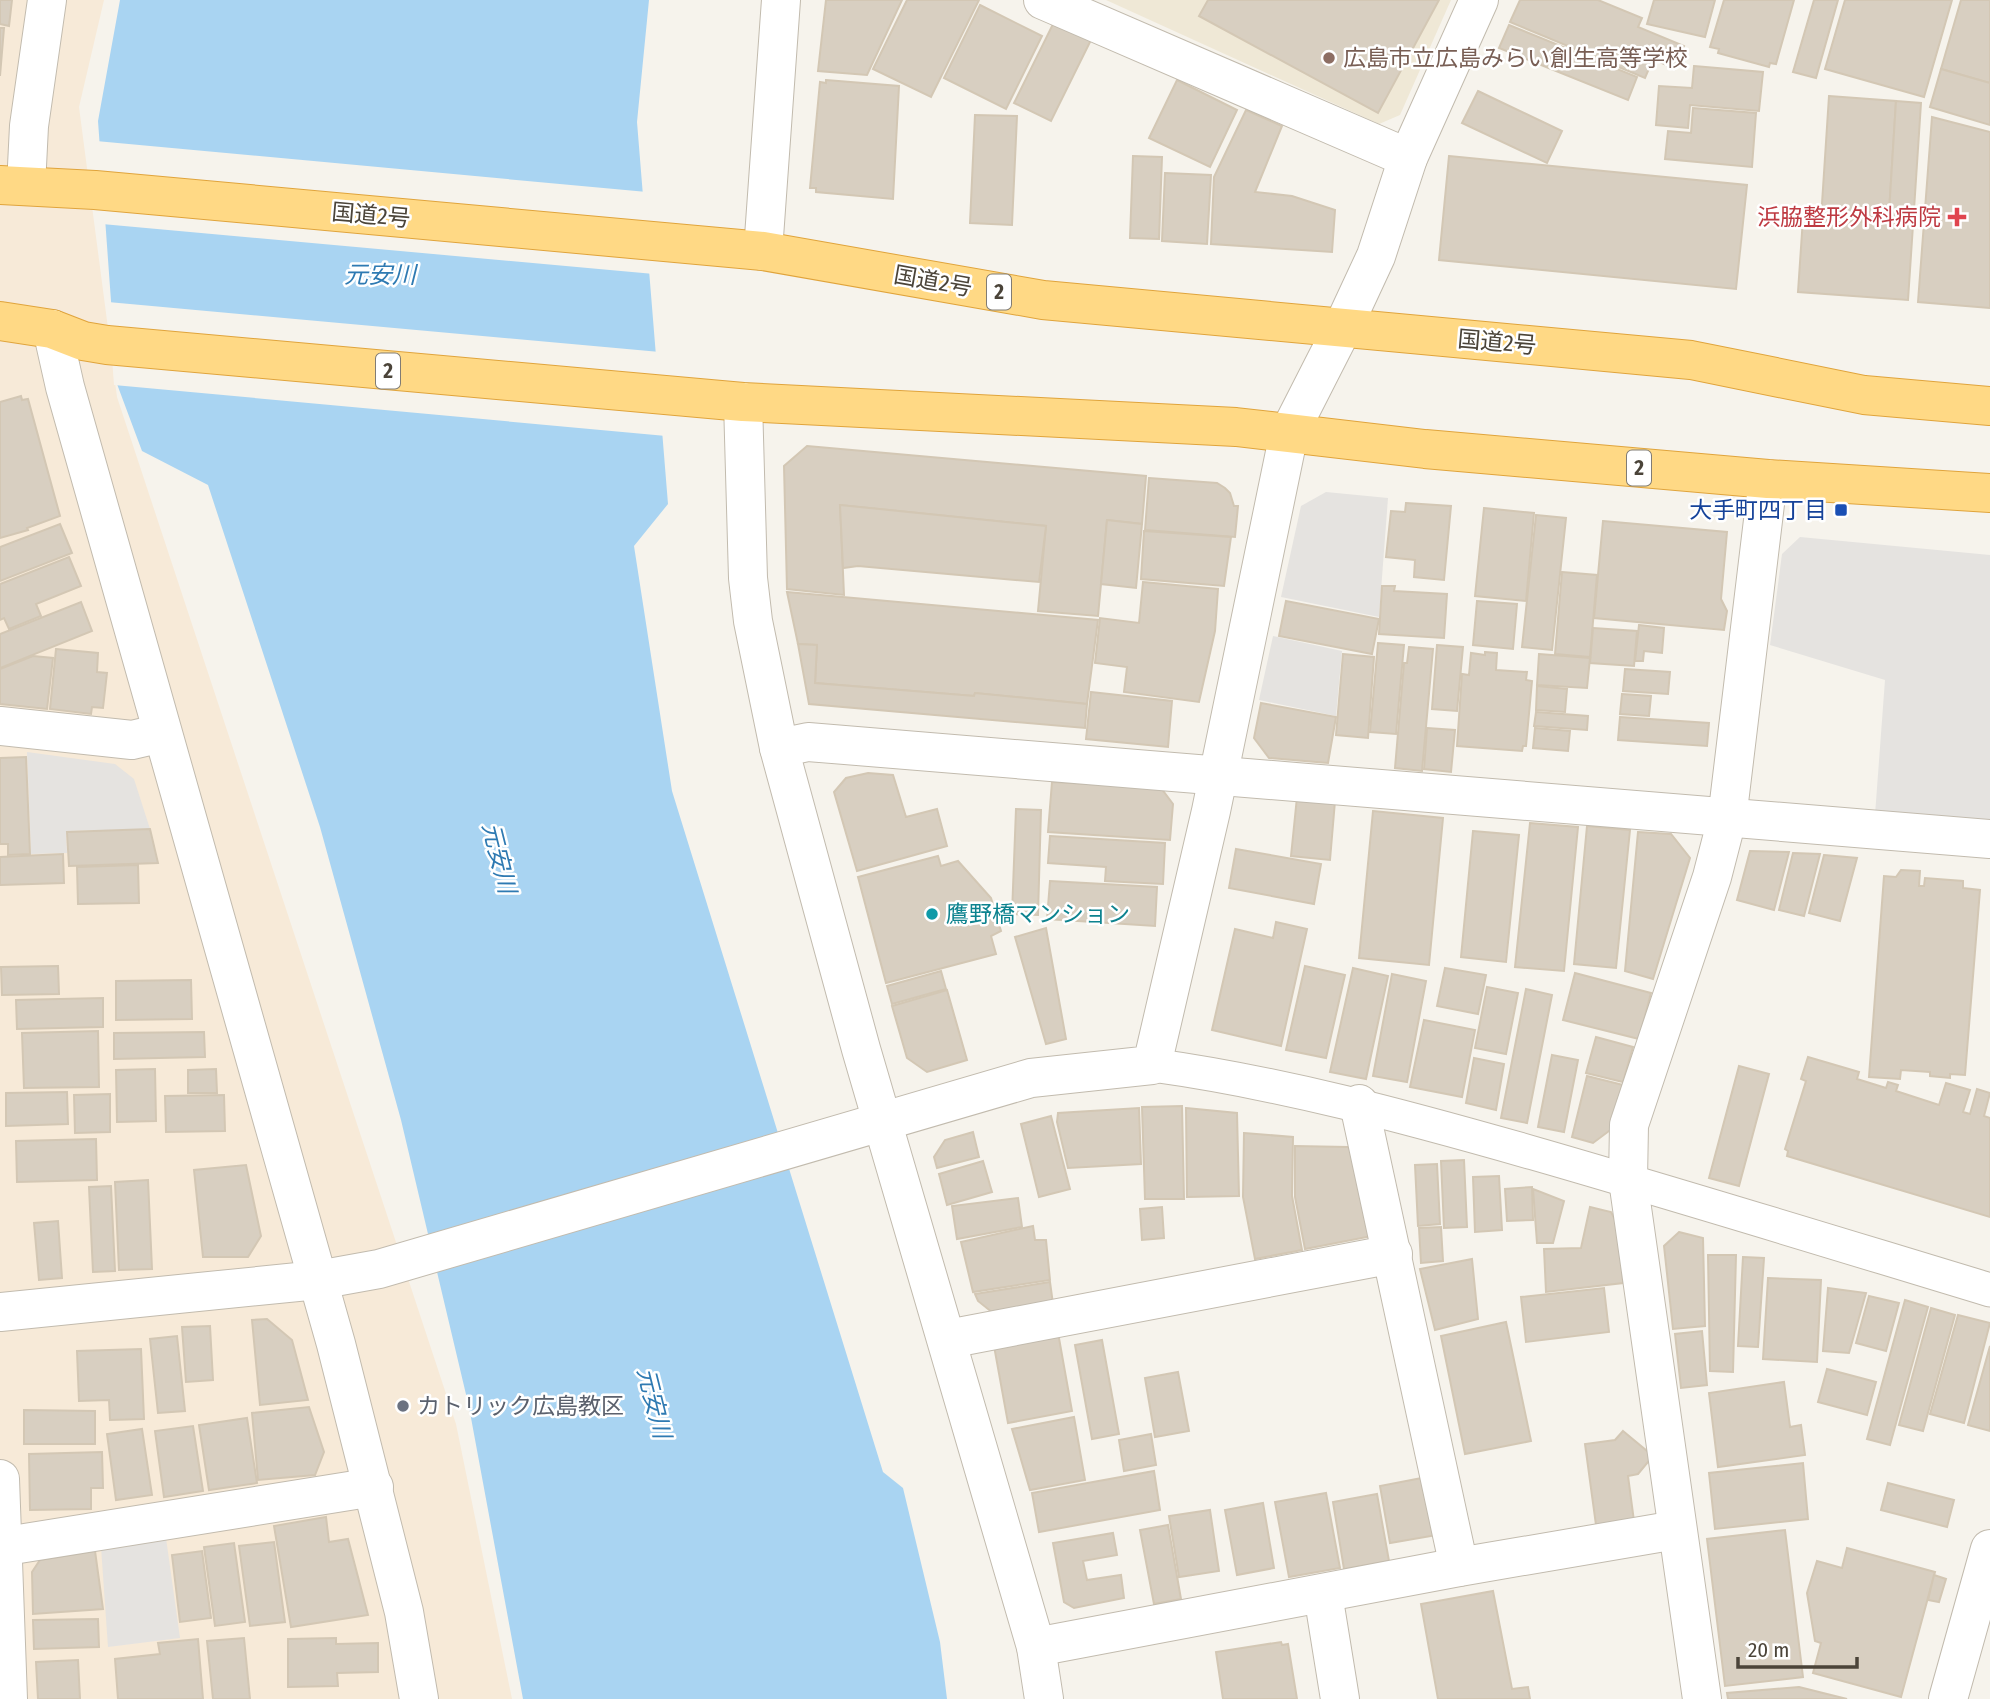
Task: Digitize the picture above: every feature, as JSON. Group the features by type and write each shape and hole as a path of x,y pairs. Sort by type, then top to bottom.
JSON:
{"highway":[{"name":"国道2号","path":"13,185 95,190 764,251 1043,300 1691,360 1864,394 1990,406"},
{"name":"2","path":"0,321 52,329 83,341 107,345 669,397 1236,427 1768,480 1990,493"}],"street":[{"path":"13,185 29,126 47,0"},
{"path":"764,251 780,0"},
{"path":"1043,0 1408,158"},
{"path":"1152,1065 1218,775 1289,433 1376,256 1408,158 1479,0"},
{"path":"52,329 65,387 374,1486 404,1612 419,1699"},
{"path":"743,402 748,578 753,621 779,748 883,1124 1036,1647 1044,1699"},
{"path":"1702,1699 1628,1180 1629,1125 1712,877 1727,819 1768,480"},
{"path":"0,726 132,740 162,733"},
{"path":"779,748 808,742 1990,839"},
{"path":"0,1312 318,1280 397,1264 883,1124 1031,1078 1152,1065 1228,1076 1359,1104 1628,1180 1990,1290"},
{"path":"1359,1104 1459,1567"},
{"path":"948,1339 1393,1254"},
{"path":"0,1479 8,1699"},
{"path":"2,1547 374,1486"},
{"path":"1036,1647 1459,1567 1676,1530"},
{"path":"1948,1699 1990,1549"},
{"path":"1323,1594 1340,1699"}],"shaded area":[{"path":"0,0 104,0 79,107 117,397 456,1424 512,1699 0,1699"},
{"name":"広島市立広島みらい創生高等学校","path":"1106,0 1451,0 1400,115 1379,124"},
{"path":"1326,492 1388,498 1379,617 1281,597 1301,506"},
{"path":"1800,537 1990,555 1990,825 1875,815 1885,680 1770,645 1782,554"},
{"path":"1273,636 1342,651 1336,716 1259,700"},
{"path":"27,752 115,764 134,779 150,829 66,831 67,853 31,854"},
{"path":"166,1538 180,1638 108,1647 101,1547"}],"water":[{"name":"元安川","path":"120,0 649,0 637,122 668,504 634,546 672,791 883,1472 903,1488 940,1642 947,1699 523,1699 469,1407 401,1120 320,827 208,485 142,451 117,384 98,121"}],"pier":[{"path":"96,141 647,192 654,274 102,224"},
{"path":"108,302 660,352 666,436 114,385"}],"building":[{"path":"0,0 12,0 9,26 0,24"},
{"path":"826,0 902,0 867,75 818,71"},
{"path":"907,0 979,0 931,97 873,69"},
{"name":"広島市立広島みらい創生高等学校","path":"1208,0 1439,0 1378,113 1199,16"},
{"path":"1520,0 1598,0 1642,18 1638,27 1684,46 1675,69 1653,59 1645,78 1510,22"},
{"path":"1654,0 1715,0 1705,37 1647,24"},
{"path":"1724,0 1794,0 1776,64 1770,63 1769,67 1718,53 1719,49 1710,47"},
{"path":"1814,0 1838,0 1816,78 1793,72"},
{"path":"1845,0 1952,0 1924,97 1825,69"},
{"path":"1961,0 1990,0 1990,83 1941,69"},
{"path":"980,5 1042,36 1006,109 944,78"},
{"path":"1054,22 1091,40 1051,121 1014,103"},
{"path":"1509,25 1637,77 1628,100 1499,48"},
{"path":"0,28 4,28 0,76"},
{"path":"1694,66 1763,72 1759,111 1690,105 1688,128 1656,125 1659,86 1692,88"},
{"path":"1941,69 1990,83 1990,125 1930,107"},
{"path":"826,80 899,86 893,199 816,192 816,188 810,188 820,82 826,83"},
{"path":"1177,80 1237,110 1210,167 1149,138"},
{"path":"1478,91 1562,131 1547,163 1462,123"},
{"path":"1829,96 1896,101 1889,213 1854,211 1853,222 1821,219"},
{"path":"1896,101 1921,103 1913,225 1853,222 1854,211 1889,213"},
{"path":"1693,108 1756,113 1752,167 1665,159 1668,131 1691,133"},
{"path":"1246,110 1282,126 1255,192 1292,196 1335,210 1332,252 1211,244 1214,177"},
{"path":"975,115 1017,116 1012,225 970,223"},
{"name":"浜脇整形外科病院","path":"1932,117 1990,132 1990,308 1918,302"},
{"path":"1133,156 1162,157 1159,239 1130,238"},
{"path":"1449,156 1747,185 1736,289 1439,260"},
{"path":"1165,173 1211,175 1207,244 1162,241"},
{"path":"1803,218 1913,225 1908,300 1798,292"},
{"path":"21,396 22,400 28,399 60,516 27,528 28,530 0,538 0,402"},
{"path":"807,446 1146,476 1142,524 1107,520 1098,616 1038,611 1046,526 840,505 844,595 787,589 784,466"},
{"path":"1149,478 1217,483 1225,488 1230,493 1234,506 1238,506 1235,537 1145,530"},
{"path":"1406,503 1451,506 1444,580 1414,577 1415,560 1386,557 1391,511 1405,512"},
{"path":"840,505 1046,526 1039,582 858,566 843,568"},
{"path":"1484,508 1534,513 1526,601 1475,596"},
{"path":"1536,515 1566,518 1552,650 1522,647"},
{"path":"1107,520 1142,524 1136,588 1101,584"},
{"path":"1603,521 1727,532 1721,599 1727,611 1724,630 1594,618"},
{"path":"60,524 72,553 0,581 0,547"},
{"path":"1144,531 1231,537 1224,586 1141,579"},
{"path":"69,557 81,586 36,604 41,616 9,629 4,618 0,620 0,584"},
{"path":"1562,572 1597,575 1590,657 1555,654"},
{"path":"1143,582 1218,589 1215,631 1199,702 1124,692 1127,667 1095,663 1100,618 1139,623"},
{"path":"1382,586 1395,586 1394,591 1447,594 1444,638 1379,634"},
{"path":"787,592 1098,620 1087,704 975,693 974,696 815,683 817,645 798,644"},
{"path":"1286,601 1379,619 1372,654 1279,636"},
{"path":"1477,601 1517,604 1513,649 1473,645"},
{"path":"81,602 92,631 0,668 0,634"},
{"path":"1639,625 1664,628 1662,653 1644,651 1643,661 1635,661"},
{"path":"1593,628 1637,631 1634,666 1590,663"},
{"path":"1378,643 1404,645 1396,734 1370,732"},
{"path":"798,644 817,645 815,683 974,696 975,693 1087,704 1085,728 809,704"},
{"path":"1437,645 1463,647 1457,711 1432,709"},
{"path":"1409,647 1433,649 1422,771 1395,768 1404,663 1407,663"},
{"path":"56,649 98,653 97,672 107,673 103,708 92,707 91,714 50,709"},
{"path":"1485,652 1497,653 1496,670 1527,672 1526,680 1532,681 1526,746 1523,746 1522,751 1457,746 1462,674 1469,675 1471,653 1485,655"},
{"path":"1343,654 1374,657 1368,738 1336,735"},
{"path":"1539,654 1590,658 1587,688 1537,685"},
{"path":"33,656 53,658 47,709 0,704 0,669"},
{"path":"1625,669 1670,672 1668,694 1623,691"},
{"path":"1537,686 1567,689 1565,712 1536,710"},
{"path":"1091,692 1172,701 1168,747 1086,739"},
{"path":"1622,694 1651,696 1649,716 1620,714"},
{"path":"1261,703 1336,717 1328,763 1269,758 1254,738"},
{"path":"1536,712 1588,716 1587,730 1534,726"},
{"path":"1620,717 1709,723 1707,746 1618,740"},
{"path":"1427,728 1455,730 1451,772 1424,769"},
{"path":"1535,728 1570,731 1568,751 1533,748"},
{"path":"26,757 30,854 8,855 8,844 0,844 0,758"},
{"path":"868,773 893,775 906,817 937,809 947,846 857,871 834,792 846,778"},
{"path":"1052,782 1161,788 1173,804 1170,840 1048,832"},
{"path":"1297,797 1335,801 1330,860 1291,856"},
{"path":"1016,809 1041,810 1038,915 1012,914"},
{"path":"1373,811 1443,818 1429,965 1359,958"},
{"path":"1530,823 1578,827 1564,971 1515,967"},
{"path":"1587,826 1630,830 1616,968 1574,964"},
{"path":"150,829 158,863 69,866 67,832"},
{"path":"1473,831 1519,835 1506,962 1461,957"},
{"path":"1638,832 1671,834 1690,858 1653,979 1625,971"},
{"path":"1050,836 1165,843 1163,884 1105,881 1106,867 1048,863"},
{"path":"1236,849 1321,864 1314,904 1229,888"},
{"path":"1750,851 1789,852 1774,910 1737,900"},
{"path":"1793,853 1820,854 1804,916 1779,910"},
{"path":"63,854 64,883 0,885 0,857"},
{"path":"1824,855 1857,858 1840,921 1809,913"},
{"name":"鷹野橋マンション","path":"938,856 941,866 958,861 991,898 1001,931 991,936 996,954 886,983 858,877"},
{"path":"138,865 139,903 78,904 77,867"},
{"path":"1901,870 1920,871 1919,886 1924,886 1925,878 1963,881 1963,888 1980,890 1965,1075 1950,1074 1950,1078 1930,1076 1930,1072 1901,1070 1900,1079 1869,1077 1884,876 1896,877"},
{"path":"1050,881 1157,887 1155,926 1047,919"},
{"path":"1276,922 1307,929 1281,1046 1212,1030 1235,929 1273,938"},
{"path":"1046,928 1066,1039 1046,1044 1015,937"},
{"path":"58,966 59,994 2,995 1,967"},
{"path":"1305,966 1345,975 1326,1058 1286,1050"},
{"path":"1353,968 1388,976 1366,1079 1330,1072"},
{"path":"1445,968 1486,975 1478,1014 1437,1006"},
{"path":"941,971 946,989 892,1004 887,986"},
{"path":"1575,973 1651,993 1639,1039 1563,1020"},
{"path":"1392,974 1426,981 1407,1082 1373,1076"},
{"path":"191,980 192,1019 116,1020 116,981"},
{"path":"1487,987 1518,993 1506,1054 1475,1048"},
{"path":"1526,989 1552,995 1527,1123 1501,1118"},
{"path":"947,990 967,1060 927,1072 907,1058 892,1006"},
{"path":"103,998 103,1027 17,1029 16,1000"},
{"path":"1424,1020 1475,1030 1462,1097 1410,1087"},
{"path":"98,1031 99,1087 24,1088 22,1033"},
{"path":"204,1032 205,1057 114,1059 114,1033"},
{"path":"1596,1037 1633,1047 1623,1082 1586,1073"},
{"path":"1552,1055 1578,1060 1564,1132 1538,1127"},
{"path":"1808,1057 1859,1072 1857,1079 1886,1088 1888,1082 1898,1085 1896,1091 1939,1105 1946,1083 1970,1090 1963,1112 1970,1114 1977,1089 1990,1093 1984,1116 1990,1118 1990,1217 1787,1156 1788,1151 1785,1149 1806,1081 1801,1079"},
{"path":"1474,1058 1504,1064 1496,1110 1466,1103"},
{"path":"1739,1066 1769,1074 1739,1186 1709,1178"},
{"path":"155,1069 156,1121 117,1122 116,1070"},
{"path":"216,1069 217,1093 188,1093 188,1070"},
{"path":"1587,1076 1623,1085 1613,1128 1593,1143 1572,1137"},
{"path":"67,1092 68,1124 6,1126 6,1093"},
{"path":"110,1094 110,1132 75,1133 74,1095"},
{"path":"224,1095 225,1131 166,1132 165,1096"},
{"path":"1182,1106 1184,1199 1145,1199 1142,1107"},
{"path":"1139,1108 1141,1164 1068,1168 1057,1122 1058,1113"},
{"path":"1186,1108 1237,1113 1239,1196 1187,1197"},
{"path":"1051,1116 1070,1189 1039,1197 1021,1124"},
{"path":"973,1132 979,1157 937,1168 934,1157 945,1140"},
{"path":"1244,1133 1293,1137 1292,1196 1302,1250 1255,1259 1243,1197"},
{"path":"96,1139 97,1180 17,1182 16,1141"},
{"path":"1295,1146 1348,1147 1359,1159 1372,1236 1305,1249 1295,1197"},
{"path":"1464,1160 1467,1227 1444,1228 1441,1161"},
{"path":"983,1161 992,1192 947,1205 939,1174"},
{"path":"1437,1164 1440,1224 1418,1226 1415,1165"},
{"path":"246,1165 261,1236 248,1257 203,1257 194,1170"},
{"path":"1499,1176 1502,1230 1475,1232 1473,1177"},
{"path":"148,1180 152,1269 119,1270 115,1182"},
{"path":"111,1186 115,1271 93,1272 89,1187"},
{"path":"1532,1187 1533,1220 1507,1221 1505,1189"},
{"path":"1533,1189 1564,1201 1553,1243 1537,1243"},
{"path":"1018,1198 1022,1227 957,1239 952,1206"},
{"path":"1162,1207 1164,1238 1142,1240 1140,1209"},
{"path":"1590,1207 1611,1212 1620,1229 1623,1283 1546,1292 1544,1249 1581,1248"},
{"path":"58,1221 62,1278 39,1280 34,1223"},
{"path":"1033,1226 1035,1240 1046,1240 1050,1280 973,1292 961,1242"},
{"path":"1441,1227 1443,1261 1421,1263 1419,1228"},
{"path":"1679,1232 1703,1238 1705,1326 1673,1329 1664,1246"},
{"path":"1708,1255 1736,1255 1733,1372 1710,1371"},
{"path":"1743,1257 1764,1258 1758,1347 1738,1346"},
{"path":"1472,1259 1478,1319 1435,1330 1420,1269"},
{"path":"1768,1278 1821,1280 1817,1362 1763,1359"},
{"path":"1050,1282 1053,1304 993,1313 978,1301 975,1294"},
{"path":"1604,1288 1609,1332 1526,1342 1521,1297"},
{"path":"1828,1288 1866,1293 1849,1353 1823,1351"},
{"path":"1869,1296 1899,1303 1886,1351 1856,1343"},
{"path":"1905,1300 1928,1307 1890,1445 1867,1439"},
{"path":"1931,1308 1955,1315 1923,1431 1899,1425"},
{"path":"1958,1315 1990,1323 1964,1423 1930,1414"},
{"path":"267,1319 292,1340 308,1400 260,1405 252,1320"},
{"path":"1506,1322 1531,1441 1465,1454 1441,1336"},
{"path":"210,1326 213,1380 186,1382 182,1327"},
{"path":"1057,1327 1072,1411 1008,1423 994,1346"},
{"path":"1702,1331 1707,1385 1681,1388 1675,1334"},
{"path":"177,1336 185,1411 158,1413 150,1339"},
{"path":"1102,1340 1119,1434 1092,1439 1075,1345"},
{"path":"1990,1346 1990,1431 1968,1425"},
{"path":"141,1349 144,1419 110,1420 109,1400 79,1401 77,1351"},
{"path":"1827,1369 1876,1382 1867,1415 1818,1402"},
{"path":"1178,1372 1189,1431 1155,1437 1145,1378"},
{"path":"1784,1382 1790,1427 1801,1425 1805,1455 1718,1467 1709,1393"},
{"path":"309,1407 324,1452 315,1475 258,1480 252,1413"},
{"path":"24,1410 95,1411 95,1444 24,1444"},
{"path":"1074,1417 1085,1480 1030,1490 1012,1429"},
{"path":"247,1418 257,1483 209,1490 199,1425"},
{"path":"193,1426 203,1491 164,1497 155,1431"},
{"path":"142,1429 152,1495 116,1500 107,1434"},
{"path":"1623,1431 1653,1456 1638,1474 1628,1476 1634,1521 1596,1525 1585,1444 1615,1440"},
{"path":"1151,1434 1156,1465 1124,1471 1119,1440"},
{"path":"102,1452 103,1488 91,1488 91,1509 30,1510 29,1454"},
{"path":"1803,1463 1808,1519 1715,1529 1709,1473"},
{"path":"1154,1471 1160,1510 1039,1532 1032,1493"},
{"path":"1427,1477 1437,1535 1390,1543 1380,1486"},
{"path":"1888,1483 1954,1500 1947,1527 1881,1510"},
{"path":"1326,1493 1340,1568 1289,1577 1275,1502"},
{"path":"1377,1494 1389,1561 1344,1569 1333,1502"},
{"path":"1263,1503 1274,1568 1237,1575 1225,1510"},
{"path":"1210,1510 1219,1571 1179,1577 1169,1516"},
{"path":"326,1517 329,1542 348,1539 368,1615 291,1627 274,1526"},
{"path":"1168,1525 1181,1599 1154,1604 1140,1530"},
{"path":"1785,1530 1803,1677 1725,1686 1707,1539"},
{"path":"1113,1533 1117,1555 1083,1561 1087,1580 1121,1575 1124,1598 1074,1608 1064,1602 1053,1543"},
{"path":"274,1542 285,1622 250,1626 239,1546"},
{"path":"234,1543 245,1622 215,1626 204,1547"},
{"path":"1847,1548 1935,1572 1901,1697 1813,1673 1821,1643 1815,1641 1807,1593 1817,1561 1842,1568"},
{"path":"95,1551 103,1609 33,1614 32,1572 40,1560"},
{"path":"202,1551 211,1618 180,1622 172,1555"},
{"path":"1934,1575 1946,1579 1939,1602 1928,1600"},
{"path":"1493,1591 1512,1689 1528,1687 1530,1699 1438,1699 1421,1604"},
{"path":"98,1619 99,1647 34,1649 33,1620"},
{"path":"244,1638 250,1699 213,1699 207,1641"},
{"path":"336,1638 336,1644 378,1643 378,1672 337,1673 338,1686 288,1687 288,1639"},
{"path":"198,1639 203,1699 118,1699 115,1659 160,1654 158,1643"},
{"path":"1281,1642 1282,1645 1288,1644 1297,1699 1223,1699 1216,1652"},
{"path":"78,1660 80,1699 38,1699 36,1662"},
{"path":"1799,1687 1847,1699 1728,1699 1727,1693"}],"place":[{"name":"広島市立広島みらい創生高等学校","path":"1329,58"},
{"name":"浜脇整形外科病院","path":"1957,217"},
{"name":"大手町四丁目","path":"1841,510"},
{"name":"鷹野橋マンション","path":"932,914"},
{"name":"カトリック広島教区","path":"403,1406"}]}
